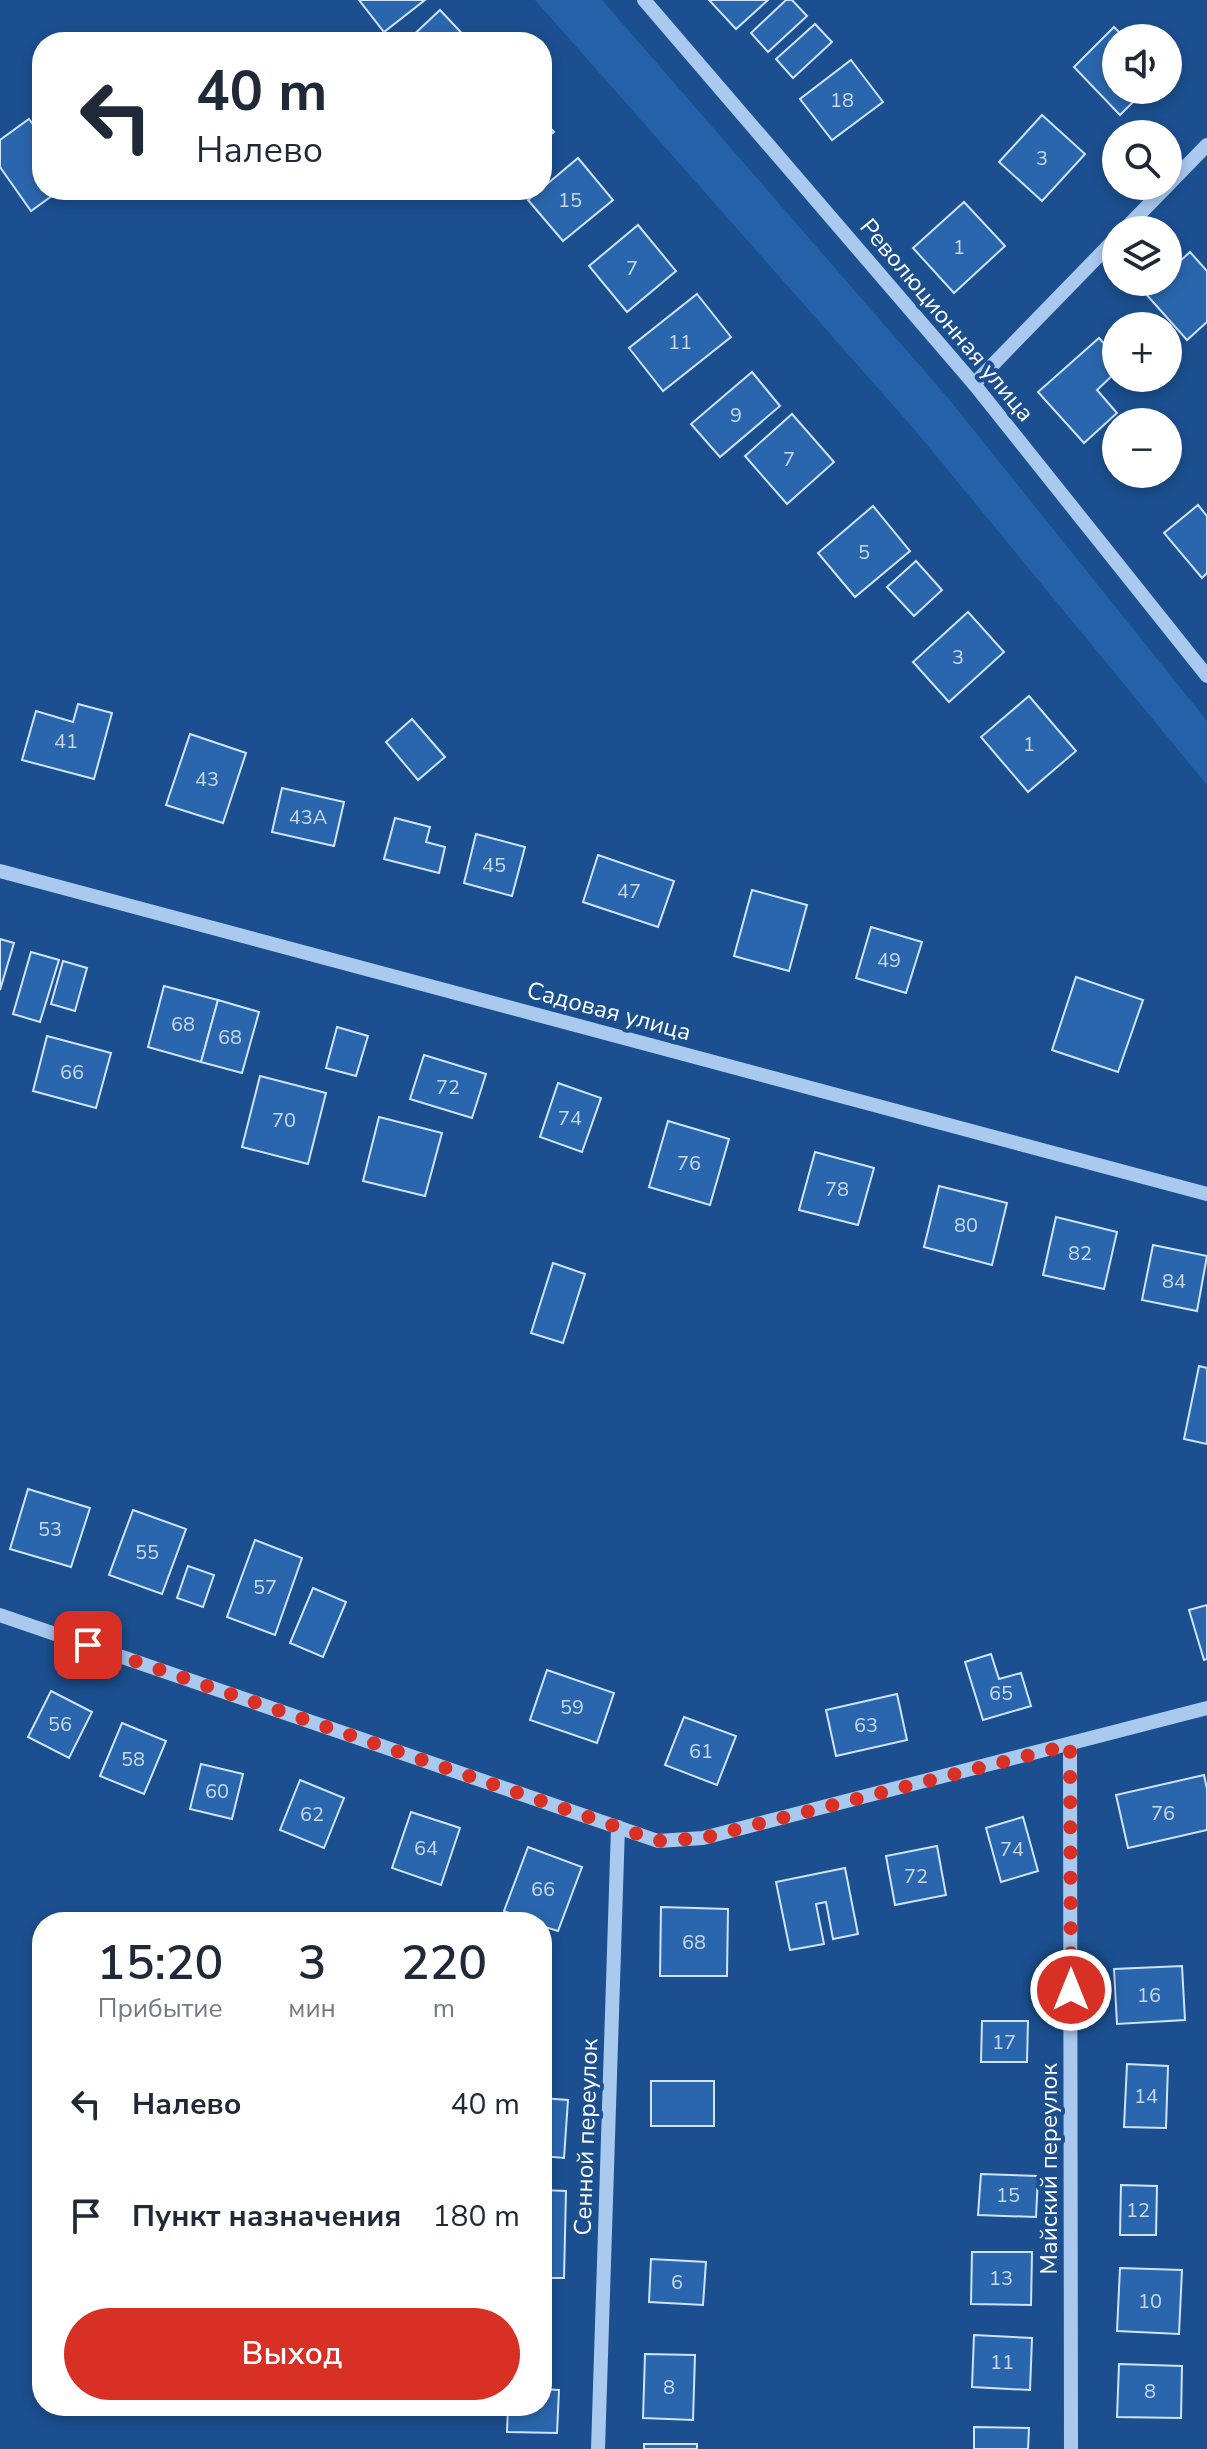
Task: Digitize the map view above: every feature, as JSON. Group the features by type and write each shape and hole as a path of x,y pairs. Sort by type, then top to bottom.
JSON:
{"street":[{"name":"Революционная улица","path":"644,0 974,384 1207,676"},
{"path":"1182,171 1207,145"},
{"path":"1138,216 1154,200"},
{"path":"974,384 1102,252"},
{"name":"Садовая улица","path":"0,871 1207,1194"},
{"path":"0,1615 658,1841 703,1838 1207,1708"},
{"name":"Майский переулок","path":"1070,1745 1071,2449"},
{"name":"Сенной переулок","path":"598,2449 618,1827"}],"shaded area":[{"path":"535,0 602,0 948,398 1207,721 1207,785 914,429"}],"building":[{"path":"359,0 425,0 384,32"},
{"path":"709,0 768,0 736,29"},
{"path":"786,0 792,0 807,16 768,52 751,33"},
{"path":"440,10 461,32 417,32"},
{"path":"815,24 832,42 793,78 776,59"},
{"path":"1102,39 1102,96 1074,67"},
{"path":"851,60 883,102 832,140 800,99"},
{"path":"1109,104 1131,104 1120,115"},
{"path":"1042,115 1085,154 1042,201 999,162"},
{"path":"29,119 32,123 32,200 46,200 31,211 0,167 0,140"},
{"path":"578,158 613,200 563,241 528,200 552,200 552,180"},
{"path":"964,202 1005,246 954,293 913,248"},
{"path":"638,225 676,271 627,312 589,266"},
{"path":"1190,252 1207,271 1207,322 1187,340 1182,334 1182,312 1162,312 1148,296 1182,296 1182,259"},
{"path":"697,294 731,337 663,391 629,348"},
{"path":"1099,338 1102,341 1102,385 1097,390 1113,408 1102,408 1102,427 1084,443 1038,392"},
{"path":"752,372 780,406 720,457 691,424"},
{"path":"792,414 834,462 787,504 745,456"},
{"path":"1198,505 1207,516 1207,573 1202,578 1164,533"},
{"path":"873,506 910,551 855,597 818,553"},
{"path":"916,561 942,590 914,616 887,587"},
{"path":"968,612 1004,652 949,702 913,662"},
{"path":"1029,696 1076,751 1028,792 981,737"},
{"path":"78,704 112,713 94,779 22,760 36,711 73,722"},
{"path":"412,719 445,757 418,780 386,742"},
{"path":"190,734 246,753 223,823 166,805"},
{"path":"282,788 344,802 334,846 272,832"},
{"path":"395,818 430,827 426,842 445,847 439,873 384,859"},
{"path":"476,834 525,847 512,896 464,883"},
{"path":"598,855 674,881 658,927 583,902"},
{"path":"752,890 807,905 789,971 734,956"},
{"path":"871,927 922,942 906,993 856,978"},
{"path":"0,939 14,943 0,990"},
{"path":"31,952 59,960 40,1022 13,1014"},
{"path":"63,961 87,968 75,1011 51,1004"},
{"path":"1076,977 1143,1000 1118,1072 1052,1050"},
{"path":"164,986 218,1000 201,1062 148,1047"},
{"path":"218,1000 259,1012 242,1073 201,1062"},
{"path":"337,1027 368,1036 356,1076 326,1068"},
{"path":"47,1036 111,1053 96,1108 33,1091"},
{"path":"424,1055 486,1074 472,1118 410,1099"},
{"path":"260,1076 326,1093 308,1164 242,1147"},
{"path":"558,1083 601,1098 582,1152 540,1137"},
{"path":"379,1117 442,1133 425,1196 363,1181"},
{"path":"668,1121 729,1139 710,1205 649,1187"},
{"path":"815,1152 874,1168 858,1225 799,1210"},
{"path":"939,1186 1007,1203 992,1265 924,1247"},
{"path":"1056,1217 1117,1232 1104,1289 1043,1275"},
{"path":"1153,1245 1207,1256 1197,1311 1142,1300"},
{"path":"553,1263 585,1274 563,1343 531,1333"},
{"path":"1199,1366 1207,1368 1207,1444 1184,1439"},
{"path":"28,1489 90,1508 71,1567 10,1549"},
{"path":"133,1510 186,1529 162,1594 109,1575"},
{"path":"255,1540 302,1558 275,1635 227,1617"},
{"path":"188,1566 214,1575 203,1607 177,1598"},
{"path":"313,1588 346,1602 323,1657 290,1643"},
{"path":"1207,1605 1207,1659 1204,1660 1189,1610"},
{"path":"991,1654 999,1679 1021,1673 1031,1706 983,1720 965,1662"},
{"path":"547,1670 614,1693 597,1743 530,1720"},
{"path":"51,1691 92,1712 69,1758 28,1737"},
{"path":"897,1694 907,1740 836,1756 826,1710"},
{"path":"684,1717 736,1736 717,1785 665,1765"},
{"path":"122,1723 166,1741 144,1794 100,1776"},
{"path":"201,1764 243,1774 232,1819 190,1809"},
{"path":"1204,1775 1207,1830 1128,1848 1116,1795"},
{"path":"300,1780 344,1798 324,1848 280,1830"},
{"path":"411,1812 460,1828 441,1885 392,1868"},
{"path":"1023,1817 1038,1871 1001,1882 986,1828"},
{"path":"937,1846 946,1895 895,1905 886,1856"},
{"path":"528,1847 582,1867 558,1931 552,1929 552,1912 504,1911"},
{"path":"845,1868 858,1934 833,1939 826,1902 816,1904 824,1944 790,1950 776,1882"},
{"path":"661,1907 728,1909 727,1976 660,1976"},
{"path":"1182,1966 1185,2020 1117,2024 1114,1969"},
{"path":"982,2021 1028,2021 1027,2062 981,2062"},
{"path":"1127,2064 1168,2066 1166,2128 1124,2127"},
{"path":"651,2081 714,2081 714,2126 651,2126"},
{"path":"552,2099 568,2100 564,2158 552,2157"},
{"path":"981,2174 1038,2176 1036,2217 978,2215"},
{"path":"1121,2185 1157,2186 1156,2235 1120,2235"},
{"path":"552,2190 566,2191 564,2278 552,2278"},
{"path":"972,2252 1032,2252 1031,2305 971,2304"},
{"path":"651,2259 706,2262 703,2305 649,2302"},
{"path":"1120,2268 1182,2270 1179,2334 1117,2331"},
{"path":"974,2335 1032,2338 1030,2390 972,2387"},
{"path":"645,2354 695,2355 693,2420 643,2418"},
{"path":"1119,2364 1182,2366 1181,2418 1117,2417"},
{"path":"552,2390 559,2390 557,2433 507,2432 508,2416 552,2416"},
{"path":"974,2427 1029,2428 1028,2449 974,2449"},
{"path":"644,2444 697,2444 697,2449 644,2449"}],"route":[{"path":"88,1645 658,1841 703,1838 1070,1745 1071,1990"}]}
